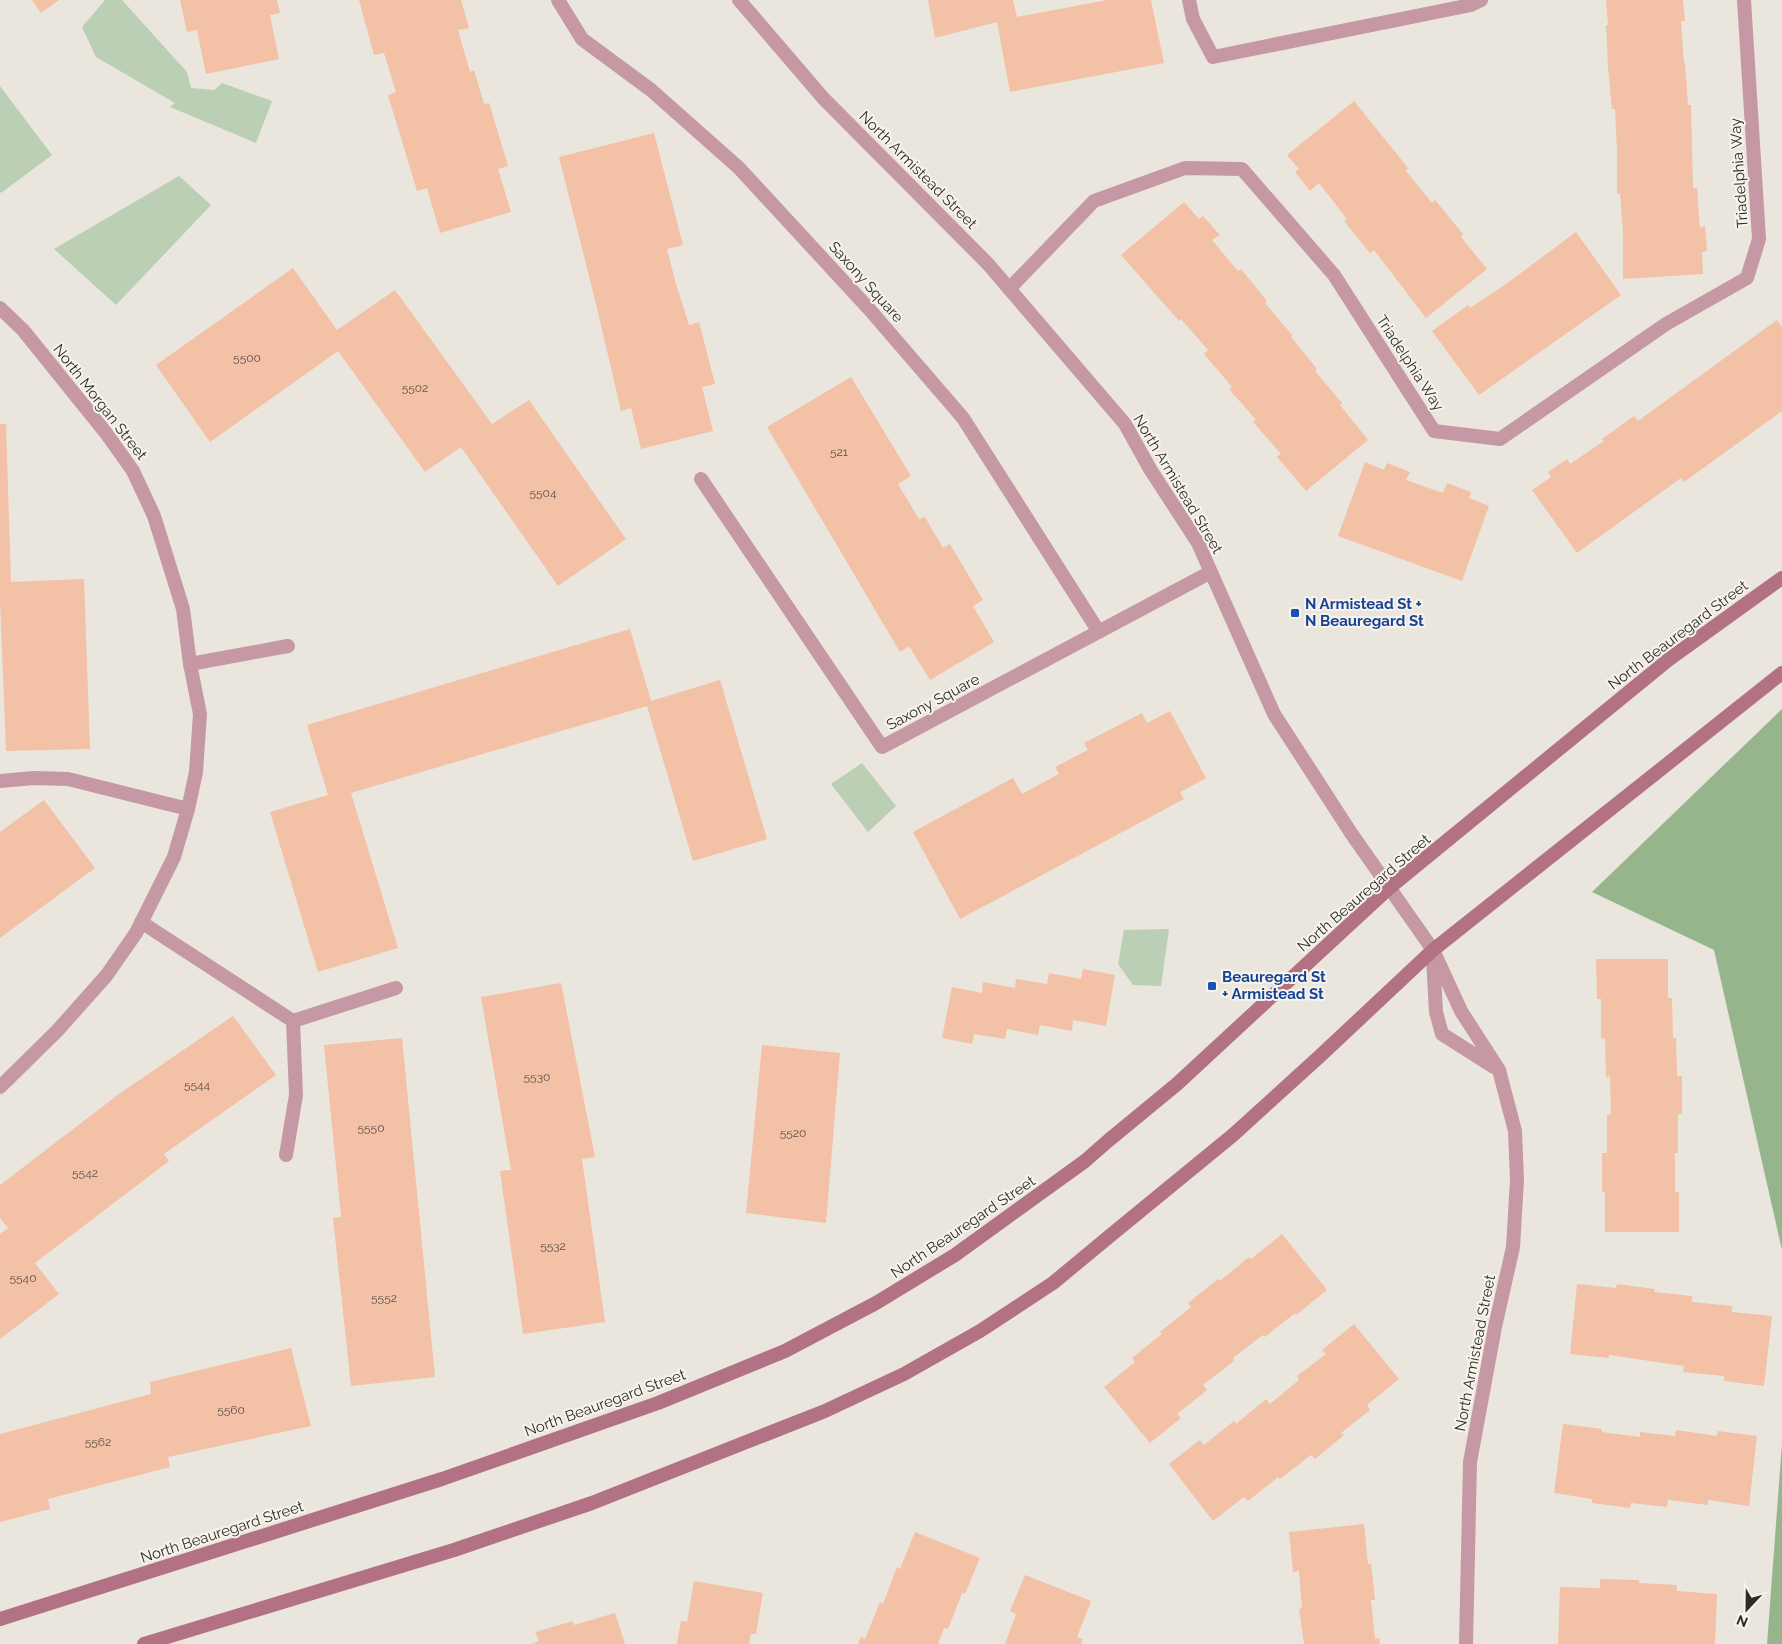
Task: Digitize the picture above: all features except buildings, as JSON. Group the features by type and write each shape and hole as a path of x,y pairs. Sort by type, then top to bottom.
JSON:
{"main road":[{"name":"North Beauregard Street","path":"0,1619 442,1479 658,1403 785,1351 868,1308 955,1255 1085,1162 1177,1084 1390,888 1668,660 1782,578"},
{"path":"144,1644 454,1550 592,1503 825,1411 904,1374 980,1331 1053,1283 1232,1134 1320,1056 1433,950 1782,673"}],"street":[{"name":"Saxony Square","path":"558,0 582,39 651,90 739,168 870,310 963,418 1099,632"},
{"name":"North Armistead Street","path":"739,0 824,99 988,264 1125,424 1150,469 1198,543 1274,714 1350,833 1433,950 1461,1012 1499,1070 1515,1131 1517,1180 1513,1247 1495,1328 1470,1462 1466,1644"},
{"path":"1189,0 1193,19 1212,57 1471,5 1481,0"},
{"name":"Triadelphia Way","path":"1009,289 1094,201 1185,168 1242,169 1334,275 1434,431 1500,439 1666,324 1747,278 1759,239 1744,0"},
{"name":"North Morgan Street","path":"0,308 23,330 106,432 133,471 154,516 184,608 190,664 200,714 196,772 188,809 174,857 141,922 106,976 57,1031 0,1087"},
{"name":"Saxony Square","path":"701,479 882,747 1211,572"},
{"path":"190,664 288,646"},
{"path":"0,781 34,778 68,779 188,809"},
{"path":"141,922 293,1021"},
{"path":"1433,950 1436,1012 1442,1034 1499,1070"},
{"path":"293,1021 396,988"},
{"path":"286,1155 296,1095 293,1021"}],"green space":[{"path":"105,0 122,0 187,72 191,88 214,90 222,83 272,101 256,143 170,107 175,103 96,57 82,27"},
{"path":"0,86 52,155 1,193 0,192"},
{"path":"179,176 211,205 116,305 54,249"},
{"path":"1782,709 1782,1250 1714,950 1592,892"},
{"path":"862,763 896,806 868,832 831,784"},
{"path":"1169,929 1161,986 1133,985 1118,964 1124,930"},
{"path":"1782,1444 1782,1644 1767,1644"}],"place":[{"name":"N Armistead St + N Beauregard St","path":"1295,613"},
{"name":"Beauregard St + Armistead St","path":"1212,986"}]}
